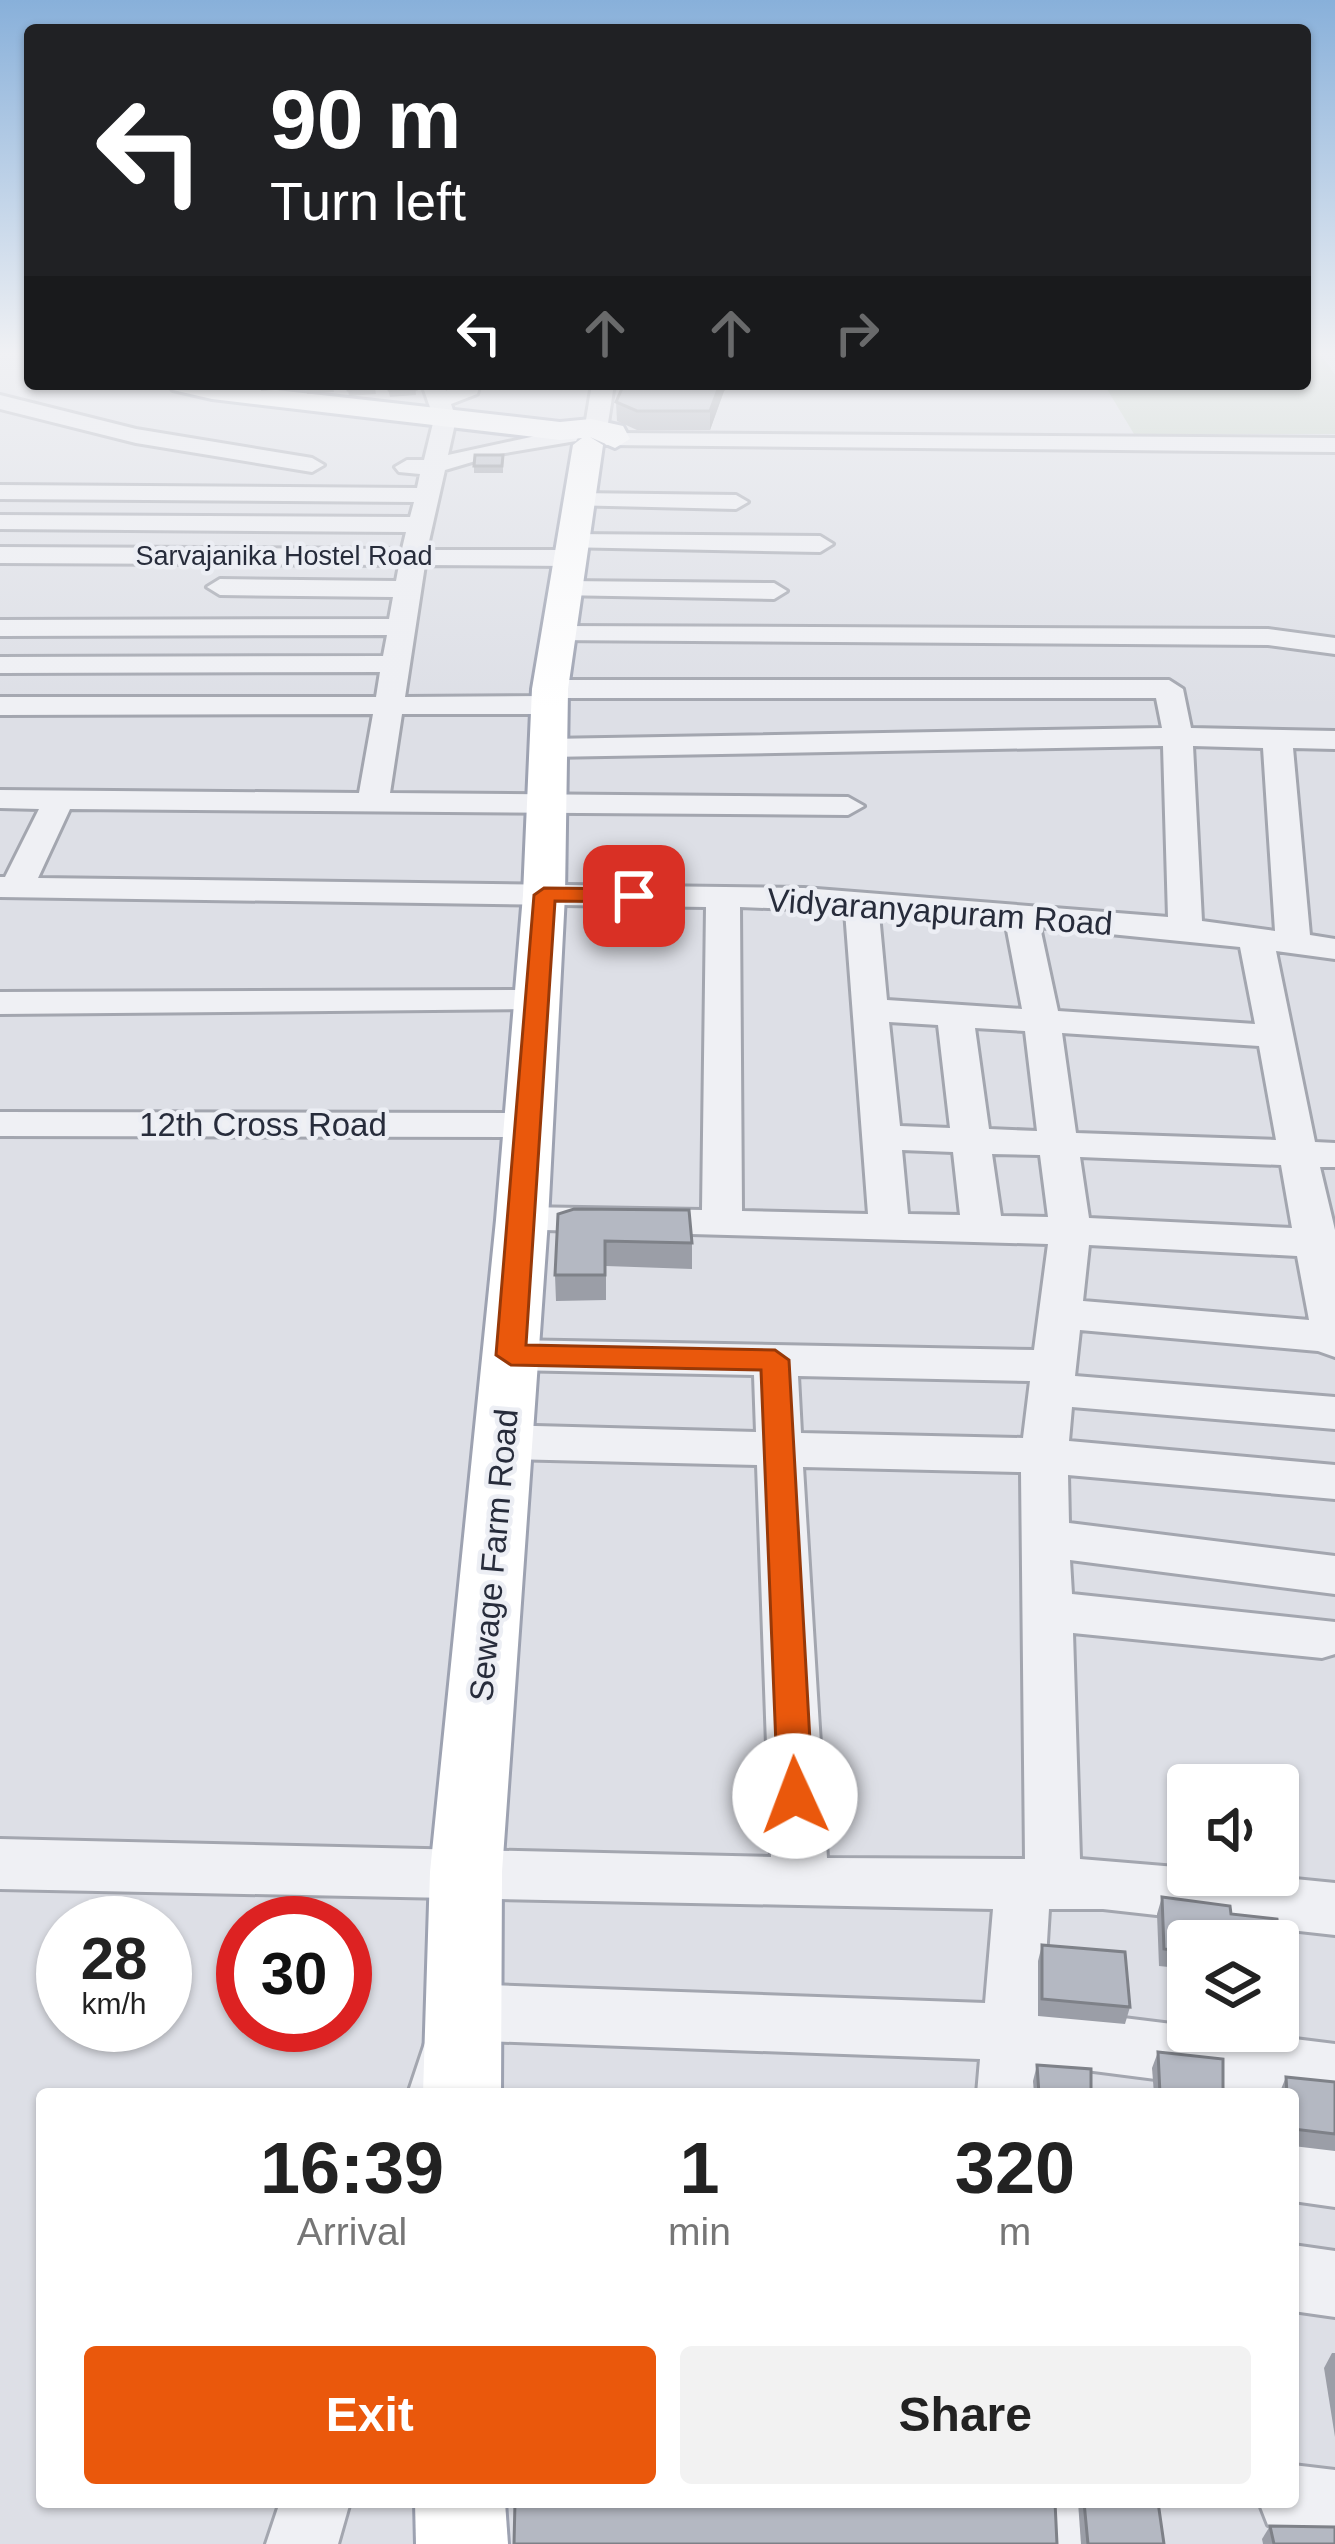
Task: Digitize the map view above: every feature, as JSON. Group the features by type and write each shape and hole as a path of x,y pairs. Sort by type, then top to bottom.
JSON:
{"main road":[{"name":"Sewage Farm Road","path":"462,2088 466,1872 522,1220 544,895 550,714 583,470"},
{"path":"460,2508 462,2544"}],"street":[{"path":"395,470 429,481"},
{"path":"373,802 430,470"},
{"path":"0,492 429,481 452,470"},
{"path":"568,564 736,502"},
{"path":"0,522 421,525"},
{"path":"568,564 820,544"},
{"name":"Sarvajanika Hostel Road","path":"0,555 413,557 568,564"},
{"path":"568,564 774,591"},
{"path":"568,564 1335,646"},
{"path":"220,587 407,590"},
{"path":"0,628 401,626"},
{"path":"0,665 395,664"},
{"path":"550,714 1162,687 1172,692 1178,736 1185,929"},
{"path":"0,706 388,705 550,714 838,746 1178,736 1335,740"},
{"path":"1060,1315 1335,1339 1316,1154 1271,1036 1277,738"},
{"path":"0,800 546,804 850,817 838,746"},
{"path":"8,887 59,800"},
{"name":"Vidyaranyapuram Road","path":"8,887 861,903 1185,929 1335,949"},
{"path":"722,1223 723,897"},
{"path":"861,903 889,1227"},
{"path":"1007,2088 1012,2032 1038,1884 1046,1611 1043,1456 1070,1231 1042,1019 1022,916"},
{"path":"0,1003 534,1000"},
{"path":"870,1010 1271,1036"},
{"path":"955,1015 982,1229"},
{"name":"12th Cross Road","path":"0,1124 526,1125"},
{"path":"881,1137 1316,1154"},
{"path":"522,1220 1070,1231 1325,1243"},
{"path":"511,1355 775,1360 1053,1376 1104,1397 1335,1414"},
{"path":"775,1360 800,1883"},
{"path":"503,1442 1043,1456 1335,1482"},
{"path":"1045,1538 1335,1575"},
{"path":"1046,1611 1322,1638"},
{"path":"0,1864 800,1883 1103,1884 1335,1909"},
{"path":"440,2088 463,2012 1012,2032 1335,2073"},
{"path":"1299,2171 1335,2176"},
{"path":"1299,2279 1335,2284"},
{"path":"1299,2501 1335,2505"},
{"path":"302,2544 313,2508"},
{"path":"1059,2508 1061,2544"}],"building":[{"path":"574,1209 689,1210 692,1243 605,1241 605,1275 555,1275 558,1214"},
{"path":"1162,1897 1230,1906 1231,1914 1277,1919 1167,1920 1164,1949"},
{"path":"1042,1945 1125,1952 1130,2007 1042,1999"},
{"path":"1158,2052 1223,2059 1223,2088 1160,2088"},
{"path":"1037,2065 1091,2069 1091,2088 1039,2088"},
{"path":"1286,2077 1335,2082 1335,2134 1299,2130 1299,2088 1287,2088"},
{"path":"515,2508 1055,2508 1057,2544 514,2544"},
{"path":"1085,2508 1159,2508 1164,2544 1088,2544"},
{"path":"1270,2526 1335,2527 1335,2544 1274,2544"}],"route":[{"path":"634,896 544,895 511,1355 775,1360 795,1796"}]}
